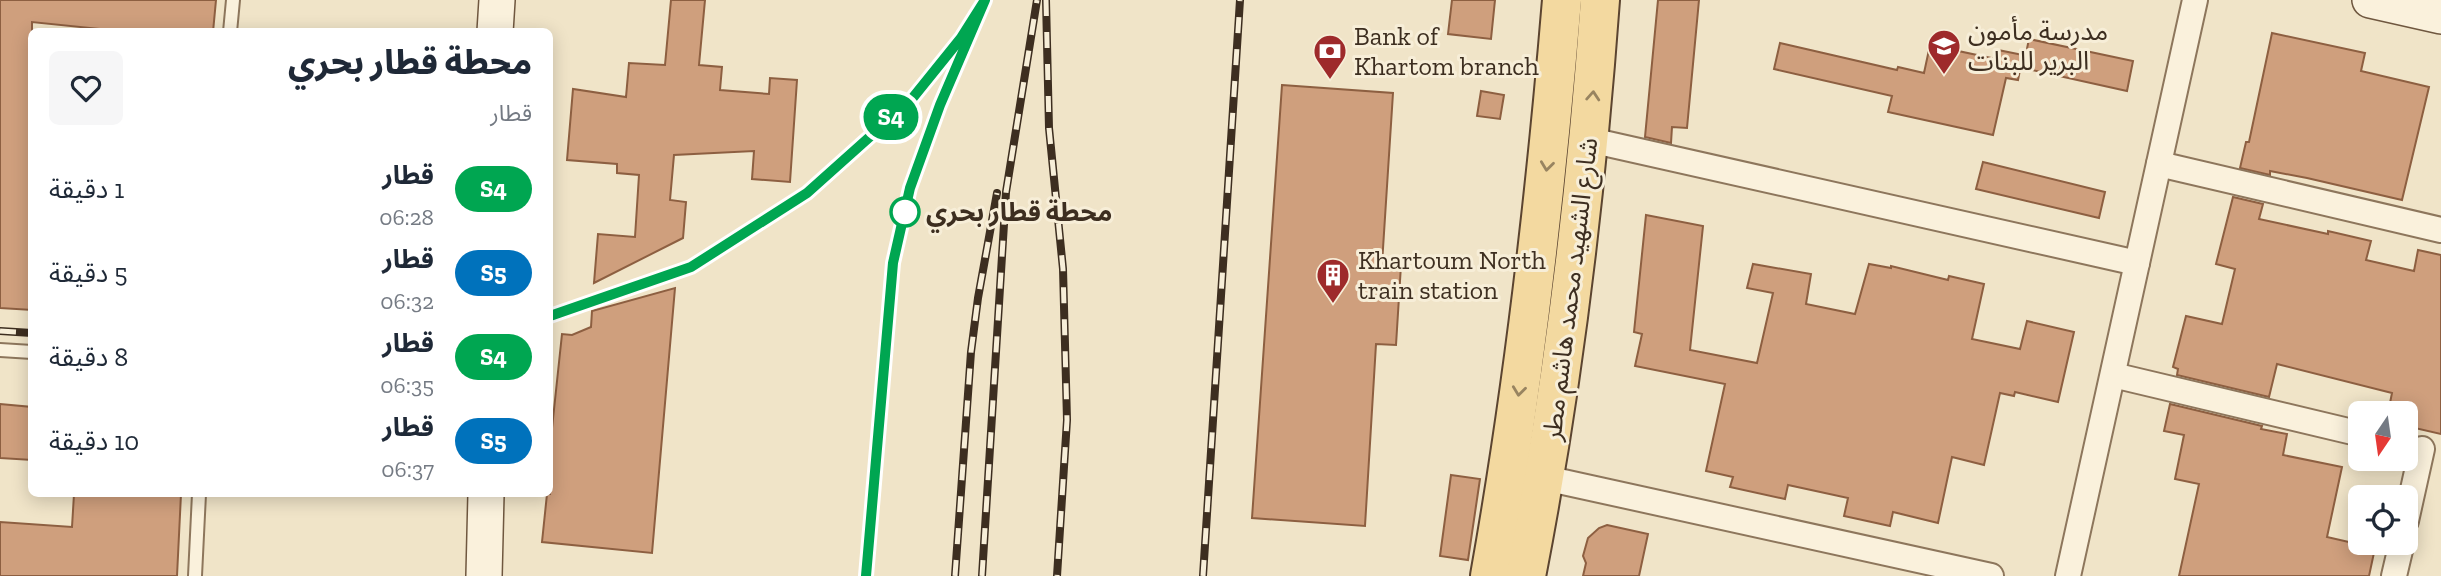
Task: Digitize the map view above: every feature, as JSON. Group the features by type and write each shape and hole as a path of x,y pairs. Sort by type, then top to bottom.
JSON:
{"main road":[{"name":"شارع الشهيد محمد هاشم مطر","path":"1490,576 1510,466 1549,151 1562,0"},
{"name":"شارع الشهيد محمد هاشم مطر","path":"1525,576 1545,478 1590,140 1600,0"}],"street":[{"path":"495,28 497,0"},
{"path":"2068,576 2195,0"},
{"path":"2371,0 2441,16"},
{"path":"1590,140 2137,263"},
{"path":"2159,164 2441,230"},
{"path":"2113,375 2348,431"},
{"path":"2414,485 2423,449"},
{"path":"1545,478 1991,576"},
{"path":"484,576 485,497"},
{"path":"2394,576 2399,555"}],"lane":[{"path":"230,28 233,0"},
{"path":"0,350 28,352"},
{"path":"195,576 199,497"}],"building":[{"path":"0,0 216,0 213,28 90,28 32,22 32,28 28,28 28,310 0,308"},
{"path":"671,0 705,0 699,65 722,67 720,90 769,94 770,78 797,80 790,182 752,179 754,151 674,155 670,200 686,202 683,238 594,283 598,234 635,237 639,175 617,173 617,164 567,160 573,89 626,97 629,63 665,65"},
{"path":"1452,0 1495,0 1491,39 1448,34"},
{"path":"1658,0 1699,0 1687,128 1672,127 1671,143 1645,137"},
{"path":"2272,33 2365,53 2361,71 2429,87 2402,200 2307,178 2270,171 2270,175 2240,168 2246,142 2249,142"},
{"path":"2029,39 2133,61 2127,91 2023,68"},
{"path":"1780,43 1897,70 1898,67 1924,73 1930,45 1996,59 1998,50 2023,55 2018,80 2006,78 1993,135 1888,112 1892,96 1774,69"},
{"name":"Khartoum North train station","path":"1282,85 1393,93 1382,264 1401,265 1396,345 1376,344 1365,526 1252,518"},
{"path":"1481,91 1504,95 1500,119 1477,116"},
{"path":"1983,162 2105,192 2099,218 1976,189"},
{"path":"2233,197 2263,204 2259,219 2371,241 2366,260 2414,271 2418,250 2441,255 2441,434 2418,429 2418,401 2390,401 2392,393 2277,364 2269,397 2177,375 2178,369 2173,367 2186,316 2222,324 2235,269 2216,264"},
{"path":"1646,215 1703,226 1690,350 1757,363 1773,293 1747,288 1753,264 1811,274 1806,304 1855,314 1869,264 1891,266 1948,280 1949,276 1984,284 1972,339 2020,349 2027,321 2074,332 2058,402 2015,392 2014,396 2000,393 1984,465 1952,457 1938,523 1893,512 1890,526 1844,516 1848,498 1788,485 1785,499 1730,487 1733,477 1706,471 1725,384 1635,366 1642,334 1634,332"},
{"path":"675,288 652,553 542,542 547,497 553,497 553,419 562,334 572,335 591,327 592,311"},
{"path":"0,404 28,407 28,460 0,458"},
{"path":"2170,404 2287,434 2283,455 2342,467 2327,537 2348,542 2348,555 2374,555 2369,576 2179,576 2199,484 2175,479 2184,435 2164,431"},
{"path":"1451,475 1480,479 1468,560 1440,556"},
{"path":"74,497 181,497 177,576 0,576 0,522 72,527"},
{"path":"1607,525 1648,534 1639,576 1583,576 1586,563 1583,556 1588,538"}],"railway":[{"path":"866,576 893,263 910,188 940,105 985,0"},
{"path":"982,576 1006,192 1037,0"},
{"path":"1046,0 1049,128 1063,269 1067,420 1057,576"},
{"path":"1203,576 1240,0"},
{"path":"553,315 691,267 807,193 911,100 963,34"},
{"path":"955,576 971,352 997,193"},
{"path":"0,331 28,333"}],"train":[{"name":"S4","path":"553,315 691,267 807,193 911,100 961,38 985,0 940,105 910,188 893,263 866,576"}],"place":[{"name":"مدرسة مأمون البرير للبنات","path":"1944,76"},
{"name":"Bank of Khartom branch","path":"1330,81"},
{"name":"محطة قطار بحري","path":"905,212"},
{"name":"Khartoum North train station","path":"1333,305"}]}
